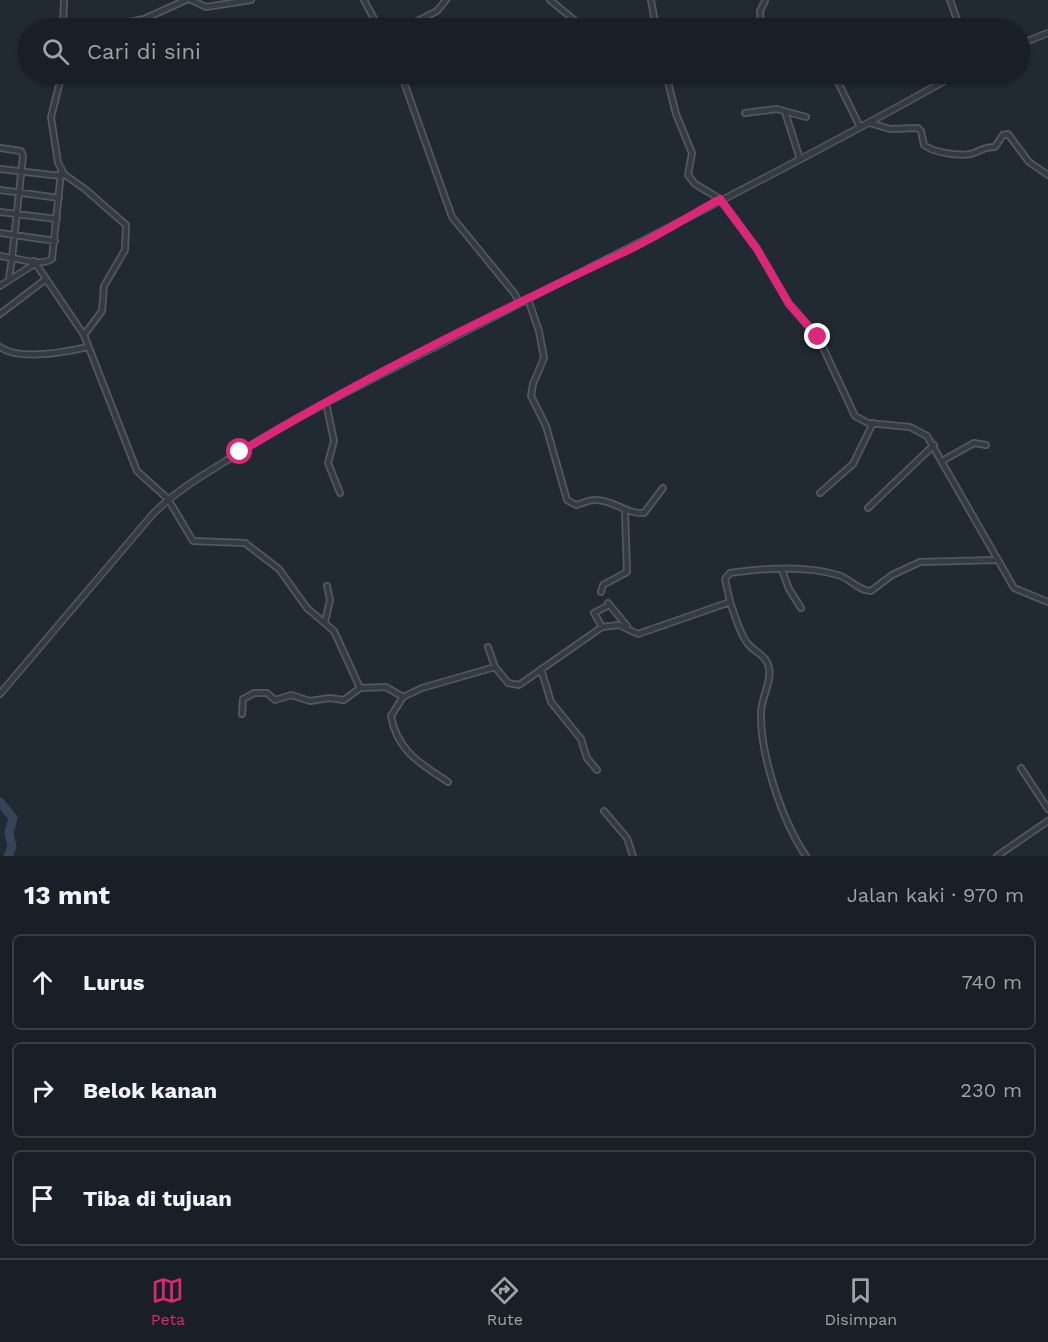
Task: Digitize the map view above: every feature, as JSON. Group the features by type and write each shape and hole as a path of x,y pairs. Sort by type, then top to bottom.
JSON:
{"street":[{"path":"63,18 64,0"},
{"path":"146,18 186,0"},
{"path":"192,0 206,7 251,0"},
{"path":"364,0 374,18"},
{"path":"423,18 437,11 446,0"},
{"path":"550,0 572,18"},
{"path":"651,0 654,18"},
{"path":"950,0 956,18"},
{"path":"760,18 760,11 765,1"},
{"path":"1030,40 1048,33"},
{"path":"0,256 35,262 50,260 55,241 61,174 56,156 51,117 59,84"},
{"path":"405,84 452,217 515,294 519,303"},
{"path":"668,84 676,114 692,153 688,175 695,184 720,199 757,249 789,304 818,337 855,416 873,423 916,429 934,445 996,560 1016,590 1048,602"},
{"path":"839,84 860,127"},
{"path":"0,694 168,499 259,440 326,403 519,303 622,253 720,199 870,123 939,84"},
{"path":"745,113 777,109 806,117"},
{"path":"785,112 800,159"},
{"path":"870,123 886,129 918,128 921,131 924,145 939,154 970,154 983,147 994,147 1003,135 1008,134 1029,162 1048,175"},
{"path":"0,148 22,152 9,279"},
{"path":"0,169 61,174 116,214 126,225 125,250 104,286 102,311 84,335"},
{"path":"0,190 59,198"},
{"path":"0,212 57,219"},
{"path":"0,234 55,241"},
{"path":"35,262 84,335 137,471 168,499 193,541 241,542 249,545 279,569 307,608 333,631 360,688"},
{"path":"0,286 35,262"},
{"path":"0,278 9,279"},
{"path":"0,314 46,279"},
{"path":"528,299 539,331 544,358 530,393 546,426 564,496 572,504 596,500 612,503 625,511 644,513 663,488"},
{"path":"0,348 10,352 32,354 60,353 88,347"},
{"path":"326,403 334,441 328,463 340,493"},
{"path":"820,493 853,464 873,423"},
{"path":"942,461 974,443 986,445"},
{"path":"868,508 934,445"},
{"path":"601,592 603,585 627,572 625,511"},
{"path":"806,856 795,839 783,808 761,735 761,709 770,674 769,664 747,643 730,602 725,579 728,574 752,570 820,571 838,575 871,591 892,575 920,562 996,560"},
{"path":"782,570 789,589 801,608"},
{"path":"325,622 330,600 327,586"},
{"path":"602,627 594,613 608,604 633,633 638,634 730,602"},
{"path":"489,648 490,668 506,682 515,685 525,682 541,669 564,656 602,627 628,627"},
{"path":"448,782 410,757 398,740 391,716 403,697 422,688 490,668"},
{"path":"541,669 551,702 597,770"},
{"path":"242,714 243,699 254,693 267,693 275,700 291,695 313,702 330,698 346,700 360,688 386,687 403,697"},
{"path":"1021,768 1048,809"},
{"path":"604,811 627,838 633,856"},
{"path":"997,856 1048,820"}],"waterway":[{"path":"0,802 13,818 9,833 12,847 8,856"}],"route":[{"path":"240,452 278,429 471,327 622,253 720,199 757,249 789,304 818,337"}]}
